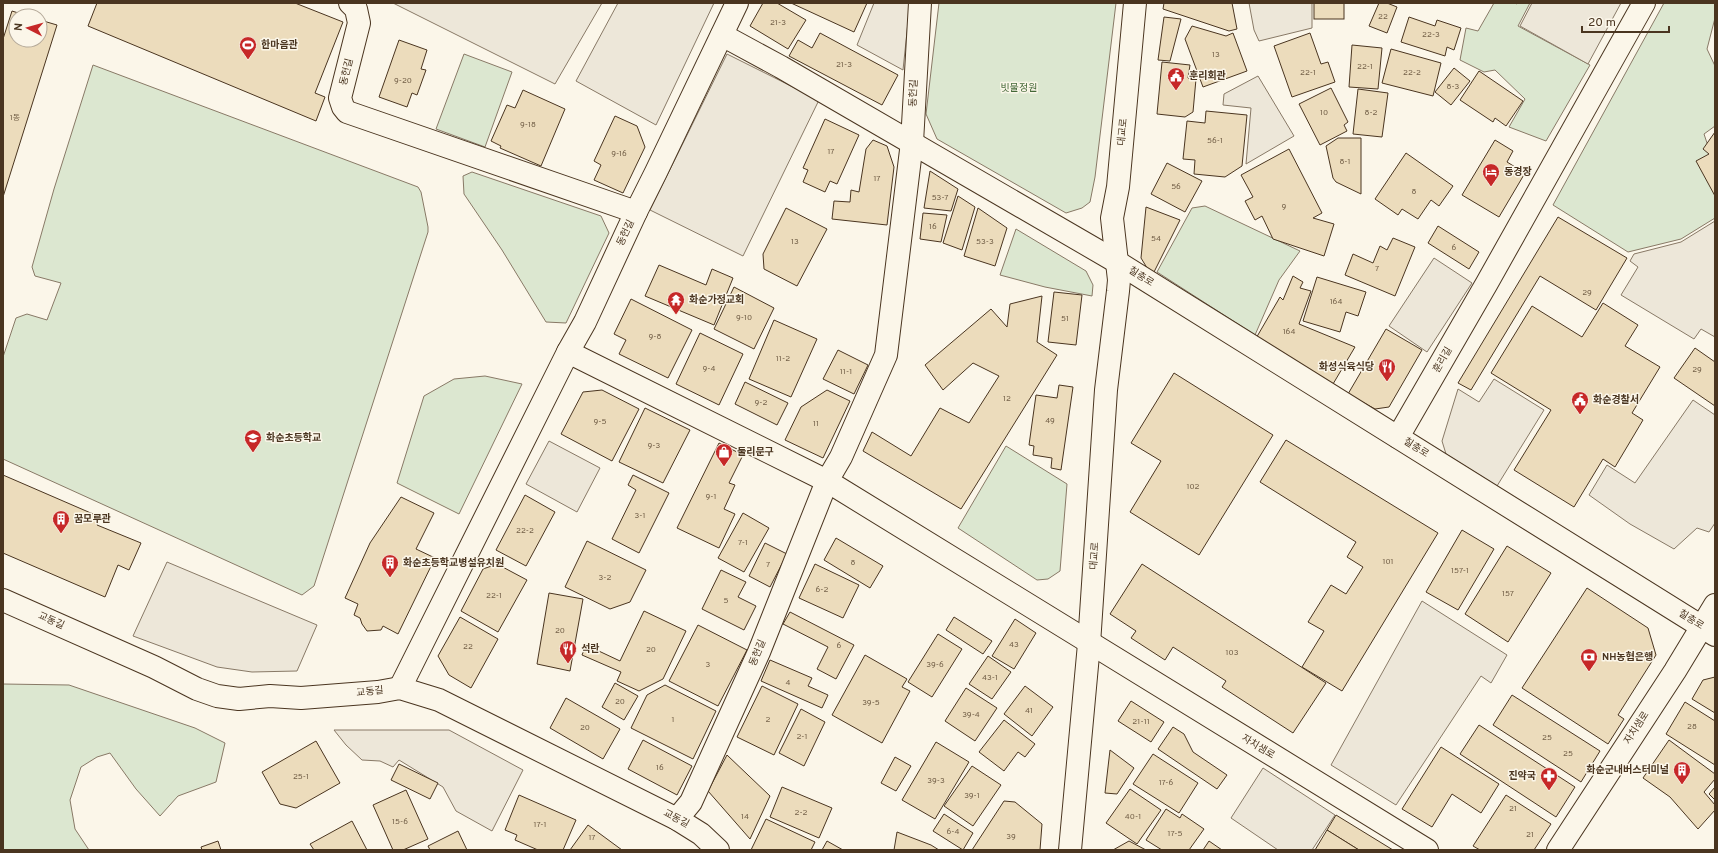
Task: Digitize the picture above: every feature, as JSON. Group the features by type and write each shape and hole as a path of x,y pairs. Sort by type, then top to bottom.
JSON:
{"street":[{"name":"동헌길","path":"350,3 356,9 359,23 340,98 343,107 347,112 636,212 585,322 568,352 400,688"},
{"path":"636,212 737,3"},
{"name":"동헌길","path":"677,819 691,802 759,652 828,482 841,457 886,355 912,142 920,3"},
{"name":"대교로","path":"1070,850 1089,644 1106,390 1118,291 1117,262 1112,218 1118,187 1135,3"},
{"name":"훈리길","path":"1398,437 1487,283 1644,3"},
{"path":"722,35 912,142 1117,262"},
{"name":"칠충로","path":"1117,262 1708,630"},
{"path":"568,352 828,482"},
{"name":"자치샘로","path":"828,482 1089,644 1427,850"},
{"name":"교동길","path":"3,600 154,667 197,689 217,696 239,698 270,696 301,698 378,692 400,688 439,700 677,819 701,834 718,850"},
{"name":"자치샘로","path":"1558,850 1675,670 1708,630 1715,605"}],"green space":[{"name":"빗물정원","path":"939,3 1116,3 1095,177 1090,202 1082,208 1066,213 937,139 926,114"},
{"path":"1494,3 1530,3 1518,26 1590,65 1546,141 1509,127 1525,99 1495,70 1484,72 1460,60 1466,28 1478,31"},
{"path":"1664,3 1715,3 1715,18 1707,49 1715,66 1715,126 1704,134 1715,167 1715,218 1681,239 1628,252 1553,205"},
{"path":"464,54 512,72 485,147 436,129"},
{"path":"93,65 418,187 421,192 428,232 314,586 302,595 3,459 3,357 16,318 27,314 47,320 61,283 35,276 32,267 54,189"},
{"path":"472,172 601,216 609,233 566,323 546,322 502,250 464,194 463,176"},
{"path":"1205,206 1300,251 1279,280 1255,335 1157,272 1192,208"},
{"path":"1016,229 1086,271 1093,285 1092,296 1045,287 1000,275"},
{"path":"485,376 522,384 459,514 397,483 424,396 454,379"},
{"path":"1006,446 1067,484 1060,571 1048,579 1037,580 958,528"},
{"path":"3,684 69,685 195,728 225,743 216,782 178,796 160,816 136,789 110,753 97,757 81,767 70,800 75,829 89,850 3,850"}],"shaded area":[{"path":"393,3 602,3 555,84"},
{"path":"618,3 714,3 656,125 576,81"},
{"path":"874,3 910,3 903,70 857,45"},
{"path":"1249,3 1312,3 1312,28 1259,41 1254,30"},
{"path":"1532,3 1621,3 1588,64 1520,26"},
{"path":"727,54 819,100 743,256 650,210"},
{"path":"1258,76 1294,136 1246,164 1251,108 1223,105 1224,94"},
{"path":"1715,221 1715,337 1701,329 1694,339 1621,295 1638,267 1630,261 1634,254 1681,242"},
{"path":"1434,258 1472,283 1427,352 1389,326"},
{"path":"1494,379 1544,410 1497,486 1446,454 1442,441 1458,389 1479,402"},
{"path":"1693,400 1715,415 1715,523 1709,532 1697,528 1674,549 1630,524 1589,495 1607,465 1635,483"},
{"path":"549,441 600,468 577,512 526,484"},
{"path":"167,562 317,625 297,671 252,672 217,667 133,636"},
{"path":"1422,601 1507,655 1491,683 1481,676 1396,805 1331,765"},
{"path":"334,730 449,730 523,770 492,831 456,811 443,787 399,760 393,767 380,761 362,760 346,745"},
{"path":"1263,768 1335,815 1312,850 1278,850 1231,818"}],"building":[{"name":"한마음관","path":"97,3 295,3 343,22 315,93 325,97 316,121 88,26"},
{"path":"763,3 777,3 806,20 788,49 750,26"},
{"path":"791,3 867,3 854,32"},
{"path":"1164,3 1232,3 1237,29 1229,31 1163,9"},
{"path":"1314,3 1344,3 1344,19 1314,19"},
{"path":"1379,3 1387,3 1397,7 1387,33 1369,26"},
{"path":"1164,17 1181,19 1170,61 1158,60"},
{"path":"1409,17 1435,26 1437,20 1461,28 1454,50 1447,47 1445,56 1401,42"},
{"path":"48,22 57,25 3,197 3,39 8,23 8,48 48,48"},
{"path":"1192,26 1226,36 1233,33 1247,71 1203,87 1185,39"},
{"path":"820,33 898,75 882,105 789,56 798,40 812,48"},
{"path":"1310,33 1321,64 1328,62 1335,82 1292,97 1274,46"},
{"path":"399,40 427,50 421,69 426,70 417,95 412,93 407,107 379,97"},
{"path":"1352,45 1382,48 1378,89 1349,87"},
{"path":"1391,49 1441,63 1433,96 1382,83"},
{"path":"1162,62 1190,65 1188,78 1196,79 1193,112 1185,117 1157,114"},
{"path":"1454,68 1470,81 1451,105 1435,92"},
{"path":"1479,71 1523,101 1506,126 1495,118 1493,122 1460,100"},
{"path":"1331,88 1348,122 1344,125 1347,131 1320,145 1299,104"},
{"path":"1358,89 1388,93 1382,137 1353,134"},
{"path":"523,90 565,109 541,166 500,148 501,146 491,141 507,105 515,108"},
{"path":"1206,111 1247,115 1242,166 1225,177 1194,174 1195,160 1183,159 1187,121 1205,123"},
{"path":"615,116 637,126 645,147 623,193 594,180 601,165 594,161"},
{"path":"825,119 859,135 837,184 830,181 825,192 803,182 808,170 803,168"},
{"path":"1715,132 1715,196 1696,161 1709,154 1703,149"},
{"path":"1338,138 1361,138 1361,194 1336,182 1333,178 1326,146"},
{"path":"873,140 887,146 894,167 887,225 832,219 834,201 850,202 851,190 859,192 866,149"},
{"path":"1495,140 1513,151 1507,162 1525,173 1499,217 1462,195"},
{"path":"1289,149 1322,213 1313,218 1334,224 1324,256 1273,239 1262,216 1255,220 1245,201 1253,197 1241,175"},
{"path":"1406,153 1453,186 1439,206 1431,200 1418,219 1402,209 1398,215 1375,199"},
{"path":"1167,163 1202,181 1185,212 1151,194"},
{"path":"930,171 958,189 951,211 924,208"},
{"path":"958,196 975,207 962,250 943,243"},
{"path":"1146,207 1180,220 1152,276 1141,258"},
{"path":"786,208 827,229 797,286 764,269 763,254"},
{"path":"978,208 1007,228 995,266 964,256"},
{"path":"923,213 947,215 941,242 920,239"},
{"path":"1558,217 1627,258 1596,310 1540,276 1471,390 1458,383"},
{"path":"1438,226 1479,252 1469,269 1428,243"},
{"path":"1393,238 1415,247 1395,296 1345,275 1353,254 1373,263 1380,246 1387,250"},
{"path":"659,265 706,285 712,269 733,278 714,325 645,296"},
{"path":"1293,276 1303,282 1300,288 1311,291 1299,324 1355,347 1333,384 1255,340 1280,297 1283,300"},
{"path":"1317,277 1366,292 1358,316 1346,312 1340,332 1303,321"},
{"path":"734,287 774,308 754,349 714,329"},
{"path":"1054,292 1082,295 1076,345 1048,342"},
{"path":"1042,296 1037,342 1057,355 961,509 863,451 872,432 911,456 940,408 969,423 999,376 973,363 943,390 925,365 991,309 1007,327 1010,304"},
{"path":"631,299 692,330 668,378 619,354 626,340 614,334"},
{"path":"1603,303 1638,325 1625,346 1660,367 1632,413 1643,420 1615,467 1603,459 1574,507 1514,470 1551,410 1491,373 1532,306 1582,337"},
{"path":"774,320 817,339 791,397 749,379"},
{"path":"1386,329 1422,350 1389,407 1375,409 1348,394"},
{"path":"700,333 743,354 719,405 676,384"},
{"path":"1695,348 1715,362 1715,406 1674,378"},
{"path":"838,350 868,365 854,394 823,379"},
{"path":"1174,373 1273,435 1199,555 1130,512 1161,461 1131,443"},
{"path":"745,382 788,403 777,425 735,404"},
{"path":"1059,385 1073,387 1061,470 1051,468 1052,458 1033,455 1034,446 1029,445 1036,395 1057,398"},
{"path":"602,390 639,409 612,461 561,434 583,392"},
{"path":"827,390 850,401 823,458 785,440 801,407"},
{"path":"645,408 690,430 663,483 619,462"},
{"path":"1286,440 1438,533 1342,691 1302,667 1324,631 1308,622 1331,585 1346,594 1363,567 1347,557 1356,542 1260,482"},
{"path":"719,443 743,455 729,483 735,485 724,509 735,514 719,548 677,528"},
{"name":"꿈모루관","path":"3,475 100,517 97,525 141,543 129,570 118,565 105,597 3,553"},
{"path":"633,475 669,493 639,553 612,539 636,490 628,485"},
{"path":"525,495 555,512 526,566 496,550"},
{"name":"화순초등학교병설유치원","path":"401,497 434,513 416,549 435,558 398,634 383,626 381,630 367,631 360,618 354,615 358,604 345,598 370,543"},
{"path":"743,513 769,528 744,572 718,558"},
{"path":"1462,530 1494,549 1458,610 1426,592"},
{"path":"836,538 883,566 870,588 824,560"},
{"path":"587,541 646,570 630,602 610,609 565,587"},
{"path":"765,543 787,554 770,587 749,576"},
{"path":"1507,546 1551,573 1508,642 1465,614"},
{"path":"497,564 527,580 498,632 461,611 483,569"},
{"path":"815,564 859,585 843,618 799,598"},
{"path":"1142,564 1326,683 1293,733 1222,687 1226,681 1173,647 1165,660 1131,638 1136,631 1110,614"},
{"path":"721,570 746,582 738,597 756,606 744,630 702,609"},
{"name":"NH농협은행","path":"1587,588 1648,628 1656,655 1618,715 1624,719 1608,744 1522,688"},
{"path":"549,593 583,599 570,671 537,664"},
{"path":"644,611 686,631 663,679 639,691 617,681 621,672 582,655 586,645 620,661"},
{"path":"790,612 854,645 836,679 817,669 828,647 783,624"},
{"path":"460,617 498,639 471,688 449,675 438,656"},
{"path":"954,617 992,641 983,654 946,630"},
{"path":"1015,619 1036,633 1014,669 992,656"},
{"path":"698,625 747,650 718,706 669,681"},
{"path":"938,634 962,649 932,697 908,682"},
{"path":"865,655 907,679 902,687 910,691 882,743 832,715"},
{"path":"988,656 1011,672 992,699 969,684"},
{"path":"770,660 812,678 808,686 828,695 822,708 761,681"},
{"path":"1715,677 1715,713 1692,699 1703,680"},
{"path":"615,683 638,696 624,720 602,707"},
{"path":"665,685 716,711 693,759 631,728 647,695"},
{"path":"762,686 798,704 774,755 737,737"},
{"path":"1025,686 1053,707 1032,736 1004,714"},
{"path":"966,688 997,708 975,741 945,721"},
{"path":"1512,695 1600,751 1581,782 1493,725"},
{"path":"566,698 620,729 603,759 550,728"},
{"path":"1131,701 1164,722 1151,742 1118,721"},
{"path":"1685,702 1715,721 1715,765 1666,734"},
{"path":"801,709 825,722 804,766 779,753"},
{"path":"1004,720 1035,744 1025,757 1018,752 1004,771 979,752"},
{"path":"1479,725 1575,787 1556,817 1460,754"},
{"path":"1173,727 1184,734 1193,752 1227,775 1217,789 1158,749"},
{"path":"643,740 692,766 677,795 628,769"},
{"name":"화순군내버스터미널","path":"1669,740 1715,774 1715,779 1704,792 1715,805 1715,810 1698,829 1670,797 1643,778"},
{"path":"316,741 340,783 296,808 280,804 262,772"},
{"path":"936,742 969,762 935,819 902,800"},
{"path":"1441,747 1499,784 1481,813 1452,794 1432,827 1402,809"},
{"path":"1110,750 1134,768 1117,794 1105,793"},
{"path":"1153,754 1198,783 1179,813 1133,784"},
{"path":"727,755 770,796 750,839 708,791"},
{"path":"895,757 911,766 896,791 881,783"},
{"path":"399,764 438,783 430,799 391,780"},
{"path":"972,766 1001,785 973,826 944,806"},
{"path":"782,787 832,808 819,838 770,817"},
{"path":"1715,787 1715,800 1709,794"},
{"path":"1130,789 1161,810 1137,844 1106,823"},
{"path":"406,790 428,839 403,850 393,850 373,805"},
{"path":"519,795 576,820 563,850 538,850 515,840 517,835 505,830"},
{"path":"1506,795 1551,824 1534,850 1480,850 1473,846"},
{"path":"1004,801 1015,802 1042,824 1040,850 972,850"},
{"path":"1166,809 1180,818 1182,814 1204,829 1189,850 1162,850 1146,840"},
{"path":"944,814 973,833 963,850 933,831"},
{"path":"1336,815 1393,850 1359,850 1327,830"},
{"path":"766,819 815,842 811,850 751,850"},
{"path":"352,821 367,850 314,850 310,844"},
{"path":"588,825 622,850 570,850"},
{"path":"1327,830 1359,850 1315,850"},
{"path":"458,831 467,850 430,850 428,846"},
{"path":"897,832 931,845 939,850 894,850"},
{"path":"218,841 221,850 202,850 201,847"},
{"path":"827,841 843,850 822,850"},
{"path":"1129,841 1146,850 1113,850"},
{"path":"1209,841 1222,850 1203,850"}],"place":[{"name":"한마음관","path":"248,60"},
{"name":"훈리회관","path":"1176,91"},
{"name":"동경장","path":"1491,187"},
{"name":"화순가정교회","path":"676,315"},
{"name":"화성식육식당","path":"1387,382"},
{"name":"화순경찰서","path":"1580,415"},
{"name":"화순초등학교","path":"253,453"},
{"name":"둘리문구","path":"724,467"},
{"name":"꿈모루관","path":"61,534"},
{"name":"화순초등학교병설유치원","path":"390,578"},
{"name":"석란","path":"568,664"},
{"name":"NH농협은행","path":"1589,672"},
{"name":"화순군내버스터미널","path":"1682,785"},
{"name":"진약국","path":"1549,791"}]}
